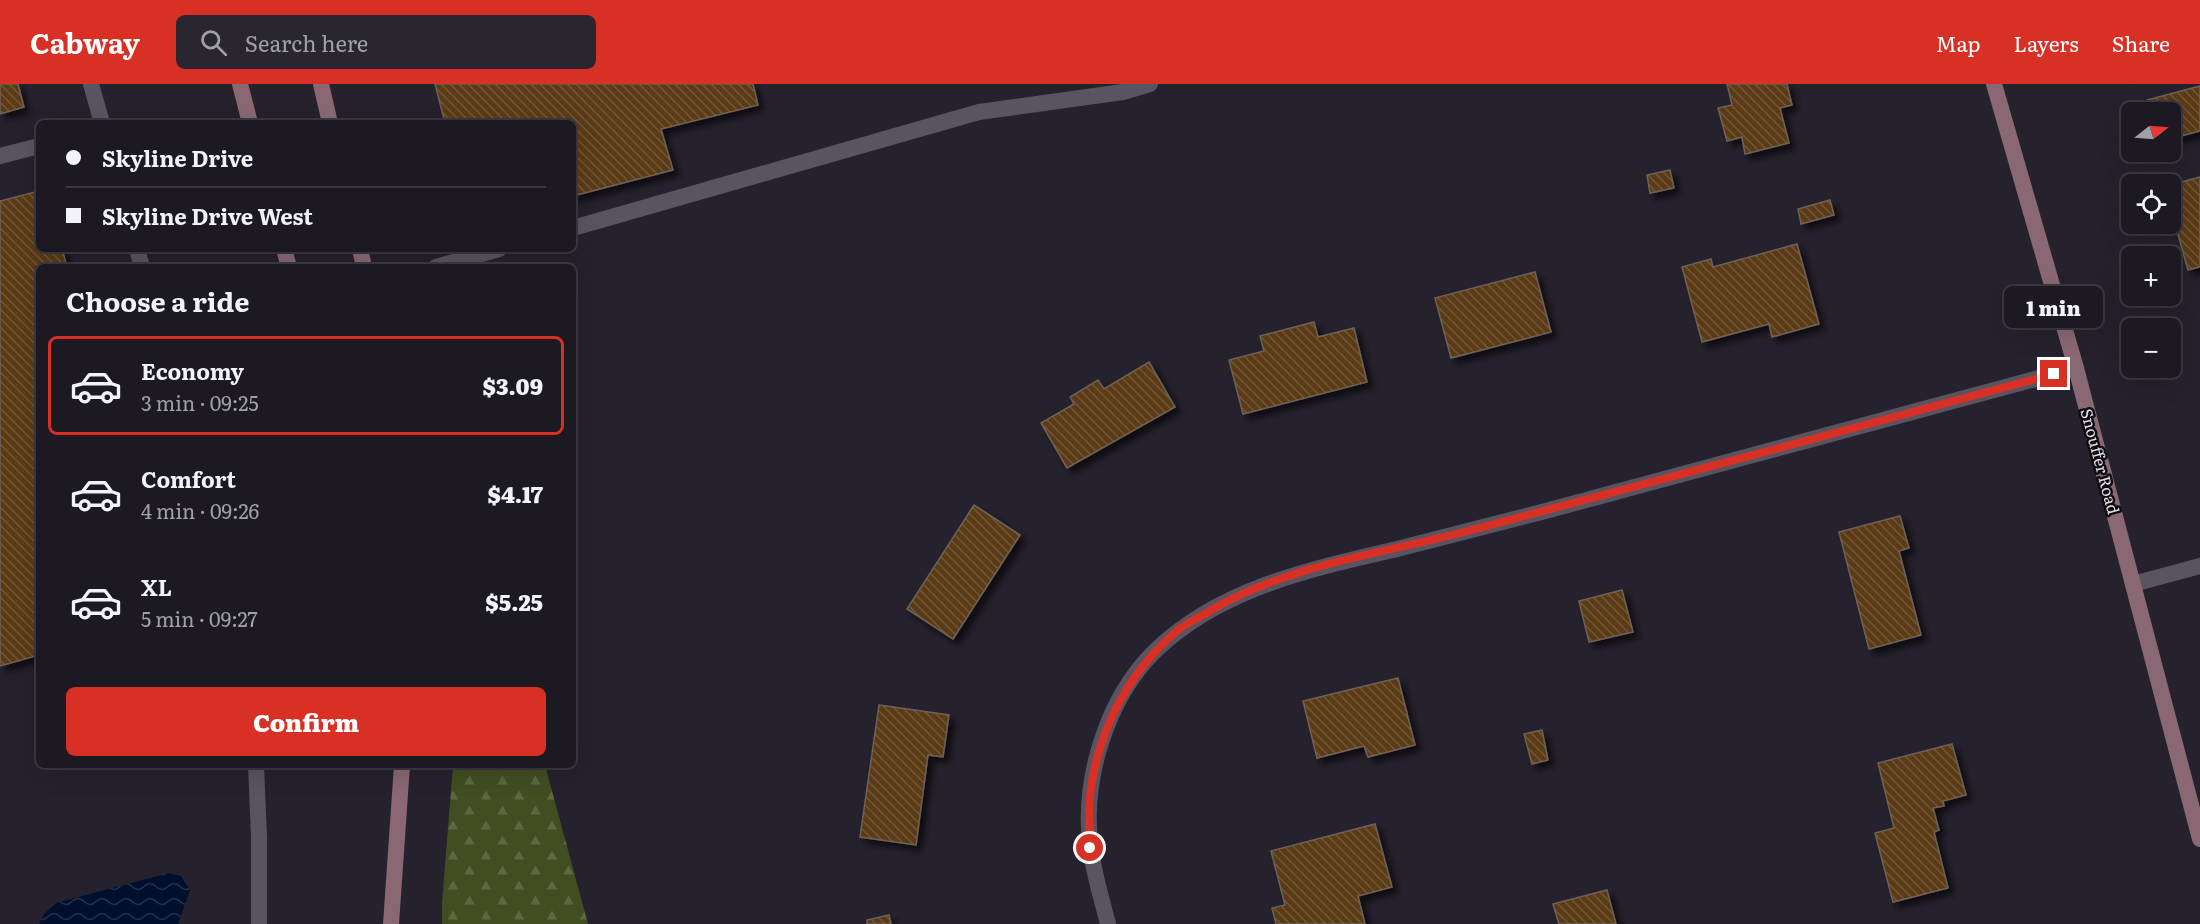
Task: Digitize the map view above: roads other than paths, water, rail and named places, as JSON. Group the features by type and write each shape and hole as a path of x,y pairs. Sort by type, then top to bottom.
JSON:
{"main road":[{"path":"240,84 249,120"},
{"path":"321,84 329,120"},
{"name":"Snouffer Road","path":"1994,84 2076,368 2200,839"},
{"path":"391,924 402,768"}],"street":[{"path":"91,84 101,120"},
{"path":"576,227 979,112 1123,92 1150,84"},
{"path":"0,156 36,147"},
{"path":"446,264 488,252"},
{"path":"1108,924 1090,848 1089,808 1103,739 1132,679 1152,654 1181,628 1221,604 1251,590 1338,563 1466,532 2076,368"},
{"path":"2133,585 2200,567"},
{"path":"256,768 259,924"}],"water":[{"path":"169,873 181,876 190,890 178,924 39,924 44,914 56,903"}]}
